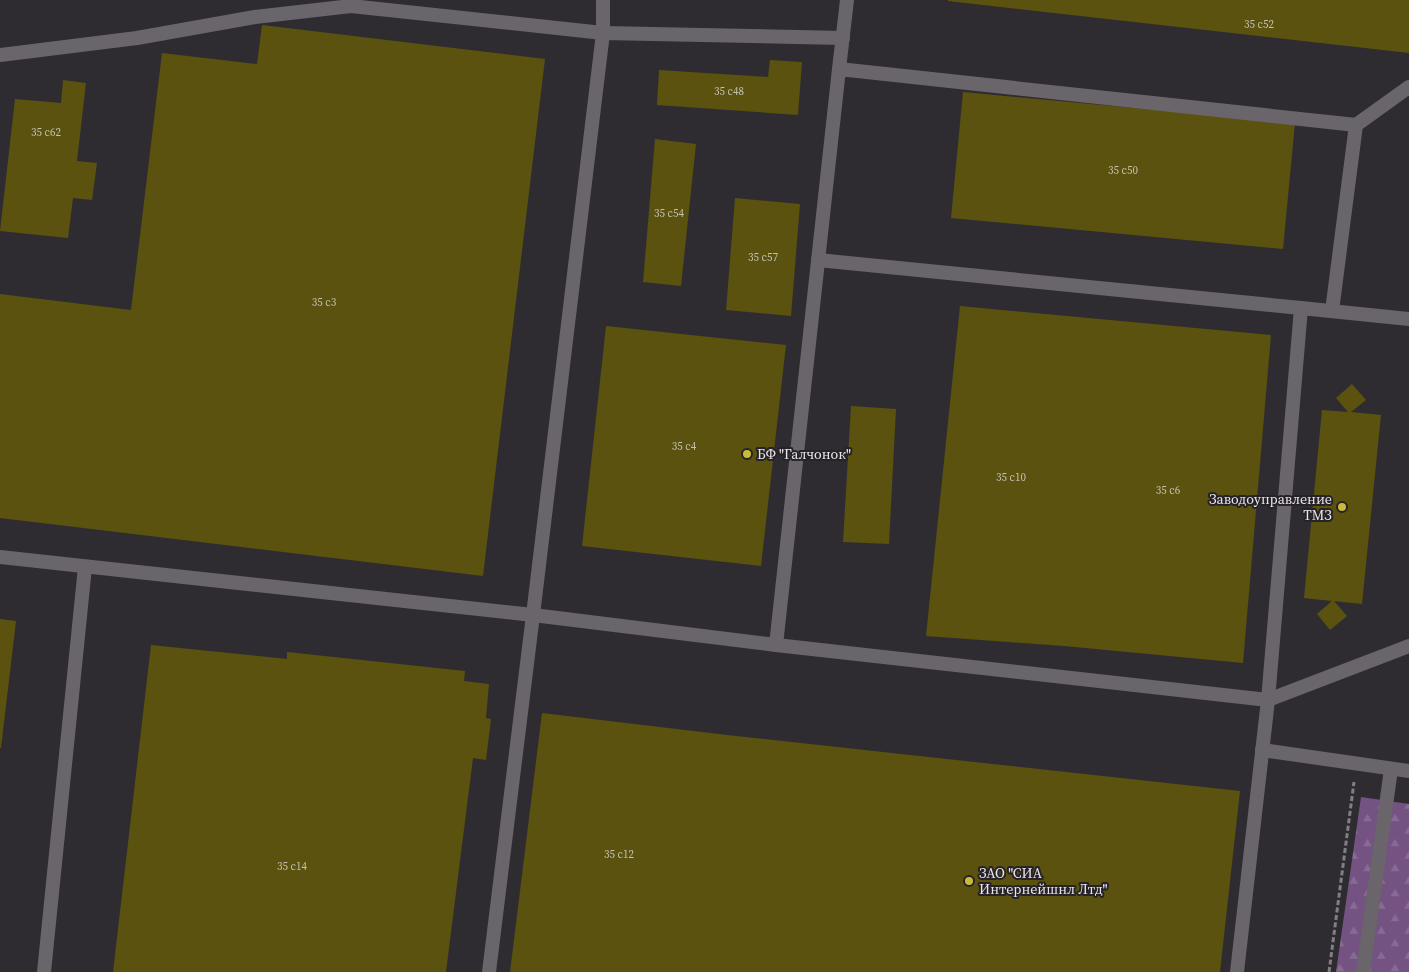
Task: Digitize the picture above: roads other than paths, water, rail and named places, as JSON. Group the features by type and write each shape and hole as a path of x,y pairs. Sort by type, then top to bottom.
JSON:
{"lane":[{"path":"489,972 603,33 603,0"},
{"path":"776,645 847,0"},
{"path":"0,54 137,38 255,17 351,6 603,33 843,38"},
{"path":"839,69 1356,125 1409,87"},
{"path":"1332,311 1356,125"},
{"path":"818,260 1409,319"},
{"path":"1237,972 1268,700 1301,308"},
{"path":"0,557 533,615 776,645 1268,700 1409,646"},
{"path":"44,972 85,567"},
{"path":"1262,750 1409,771"},
{"path":"1363,972 1390,768"}],"place":[{"name":"БФ \"Галчонок\"","path":"747,454"},
{"name":"Заводоуправление ТМЗ","path":"1342,507"},
{"name":"ЗАО \"СИА Интернейшнл Лтд\"","path":"969,881"}]}
